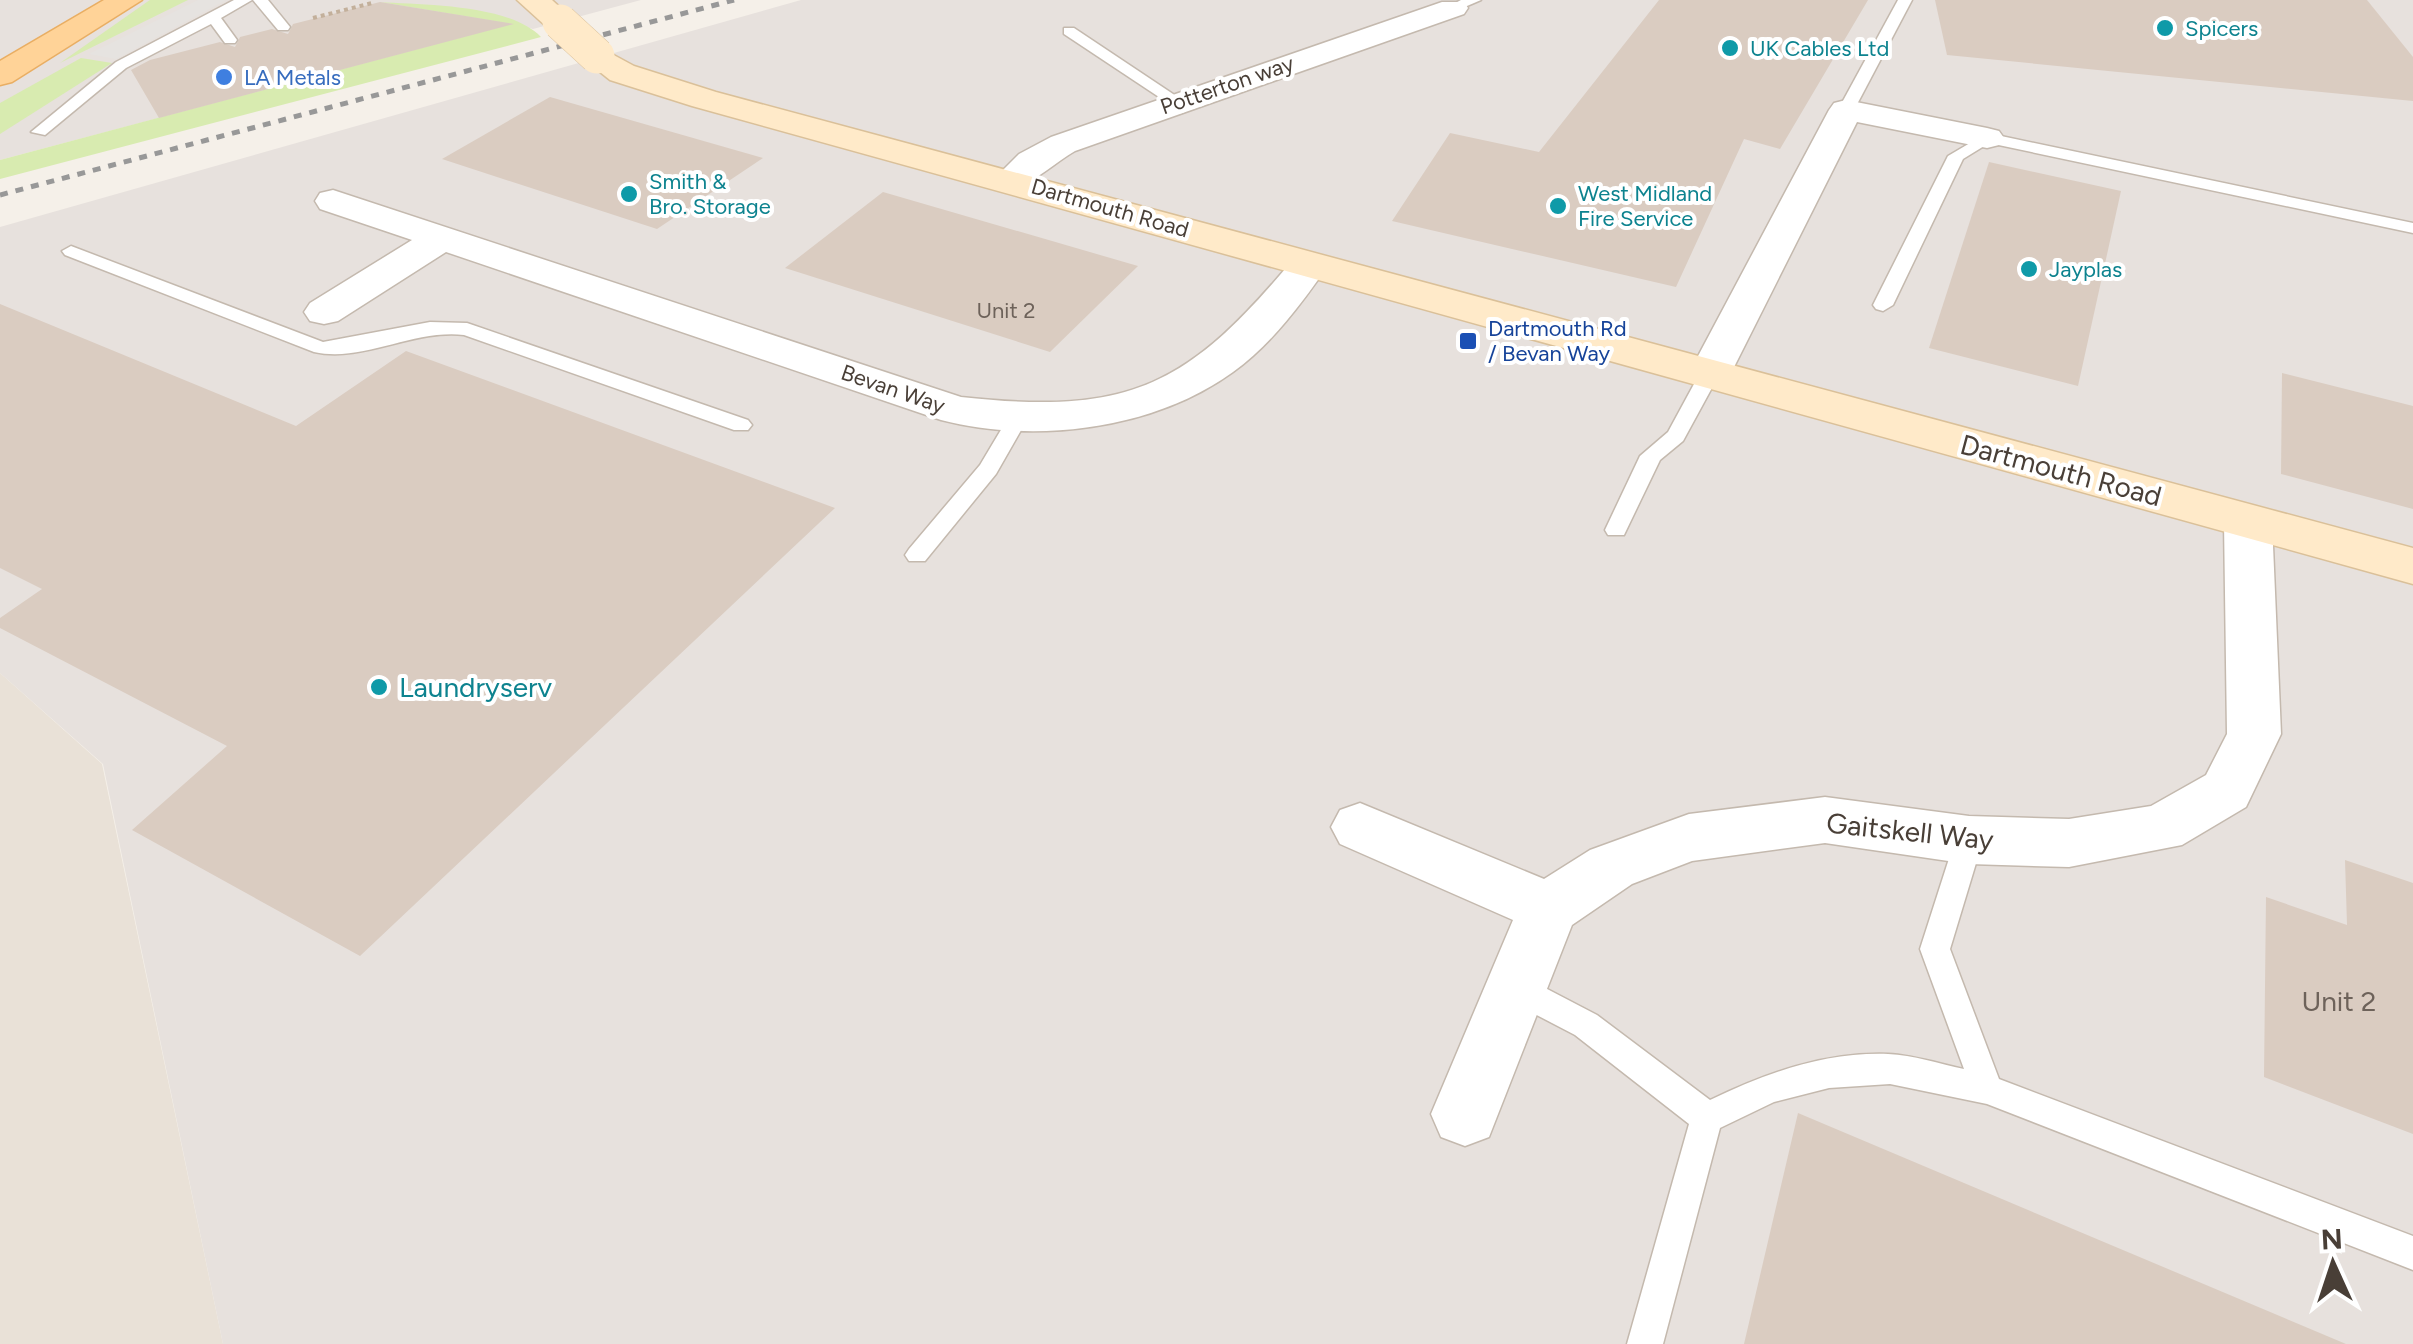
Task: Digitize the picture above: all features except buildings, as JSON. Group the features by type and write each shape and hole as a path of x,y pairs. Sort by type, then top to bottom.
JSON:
{"main road":[{"path":"0,44 76,0"},
{"path":"0,76 126,0"}],"street":[{"name":"Dartmouth Road","path":"533,0 597,56 622,73 655,85 2413,566"},
{"name":"Potterton way","path":"1010,180 1031,161 1063,144 1464,4"},
{"path":"1710,373 1846,110 1986,138"},
{"name":"Bevan Way","path":"332,200 956,410 1018,418 1080,416 1177,387 1221,362 1310,264"},
{"path":"324,312 442,238"},
{"name":"Gaitskell Way","path":"1548,908 1611,866 1689,838 1825,820 1969,840 2068,844 2162,828 2226,791 2254,734 2248,522"},
{"path":"1360,827 1548,908 1465,1114"}],"lane":[{"path":"39,132 121,65 244,0"},
{"path":"260,0 283,26"},
{"path":"1846,110 1906,0"},
{"path":"213,17 230,40"},
{"path":"1069,31 1177,102"},
{"path":"1883,305 1956,156 1986,138 2413,228"},
{"path":"71,251 321,348 347,349 442,324 468,329 740,425"},
{"path":"283,335 324,312"},
{"path":"1616,530 1652,456 1676,436 1710,373"},
{"path":"917,555 988,469 1018,418"},
{"path":"1969,840 1935,950 1987,1088"},
{"path":"1517,989 1586,1025 1707,1118"},
{"path":"1645,1344 1707,1118 1769,1088 1829,1073 1890,1069 1987,1088 2413,1253"}],"shaded area":[{"path":"0,0 641,0 533,29 514,24 0,160"},
{"path":"198,0 226,0 116,59 89,54"},
{"path":"801,0 2413,0 2413,1344 223,1344 103,764 0,673 0,227"},
{"path":"0,673 102,764 223,1344 0,1344"}],"green space":[{"path":"188,0 60,63 147,2"},
{"path":"380,2 488,12 527,26 541,37 0,179 0,160 511,24"},
{"path":"81,58 112,63 0,134 0,103"}],"railway":[{"path":"0,195 734,0"}],"place":[{"name":"Spicers","path":"2165,28"},
{"name":"UK Cables Ltd","path":"1730,48"},
{"name":"LA Metals","path":"224,77"},
{"name":"Smith & Bro. Storage","path":"629,194"},
{"name":"West Midland Fire Service","path":"1558,206"},
{"name":"Jayplas","path":"2029,269"},
{"name":"Dartmouth Rd / Bevan Way","path":"1468,341"},
{"name":"Laundryserv","path":"379,687"}]}
